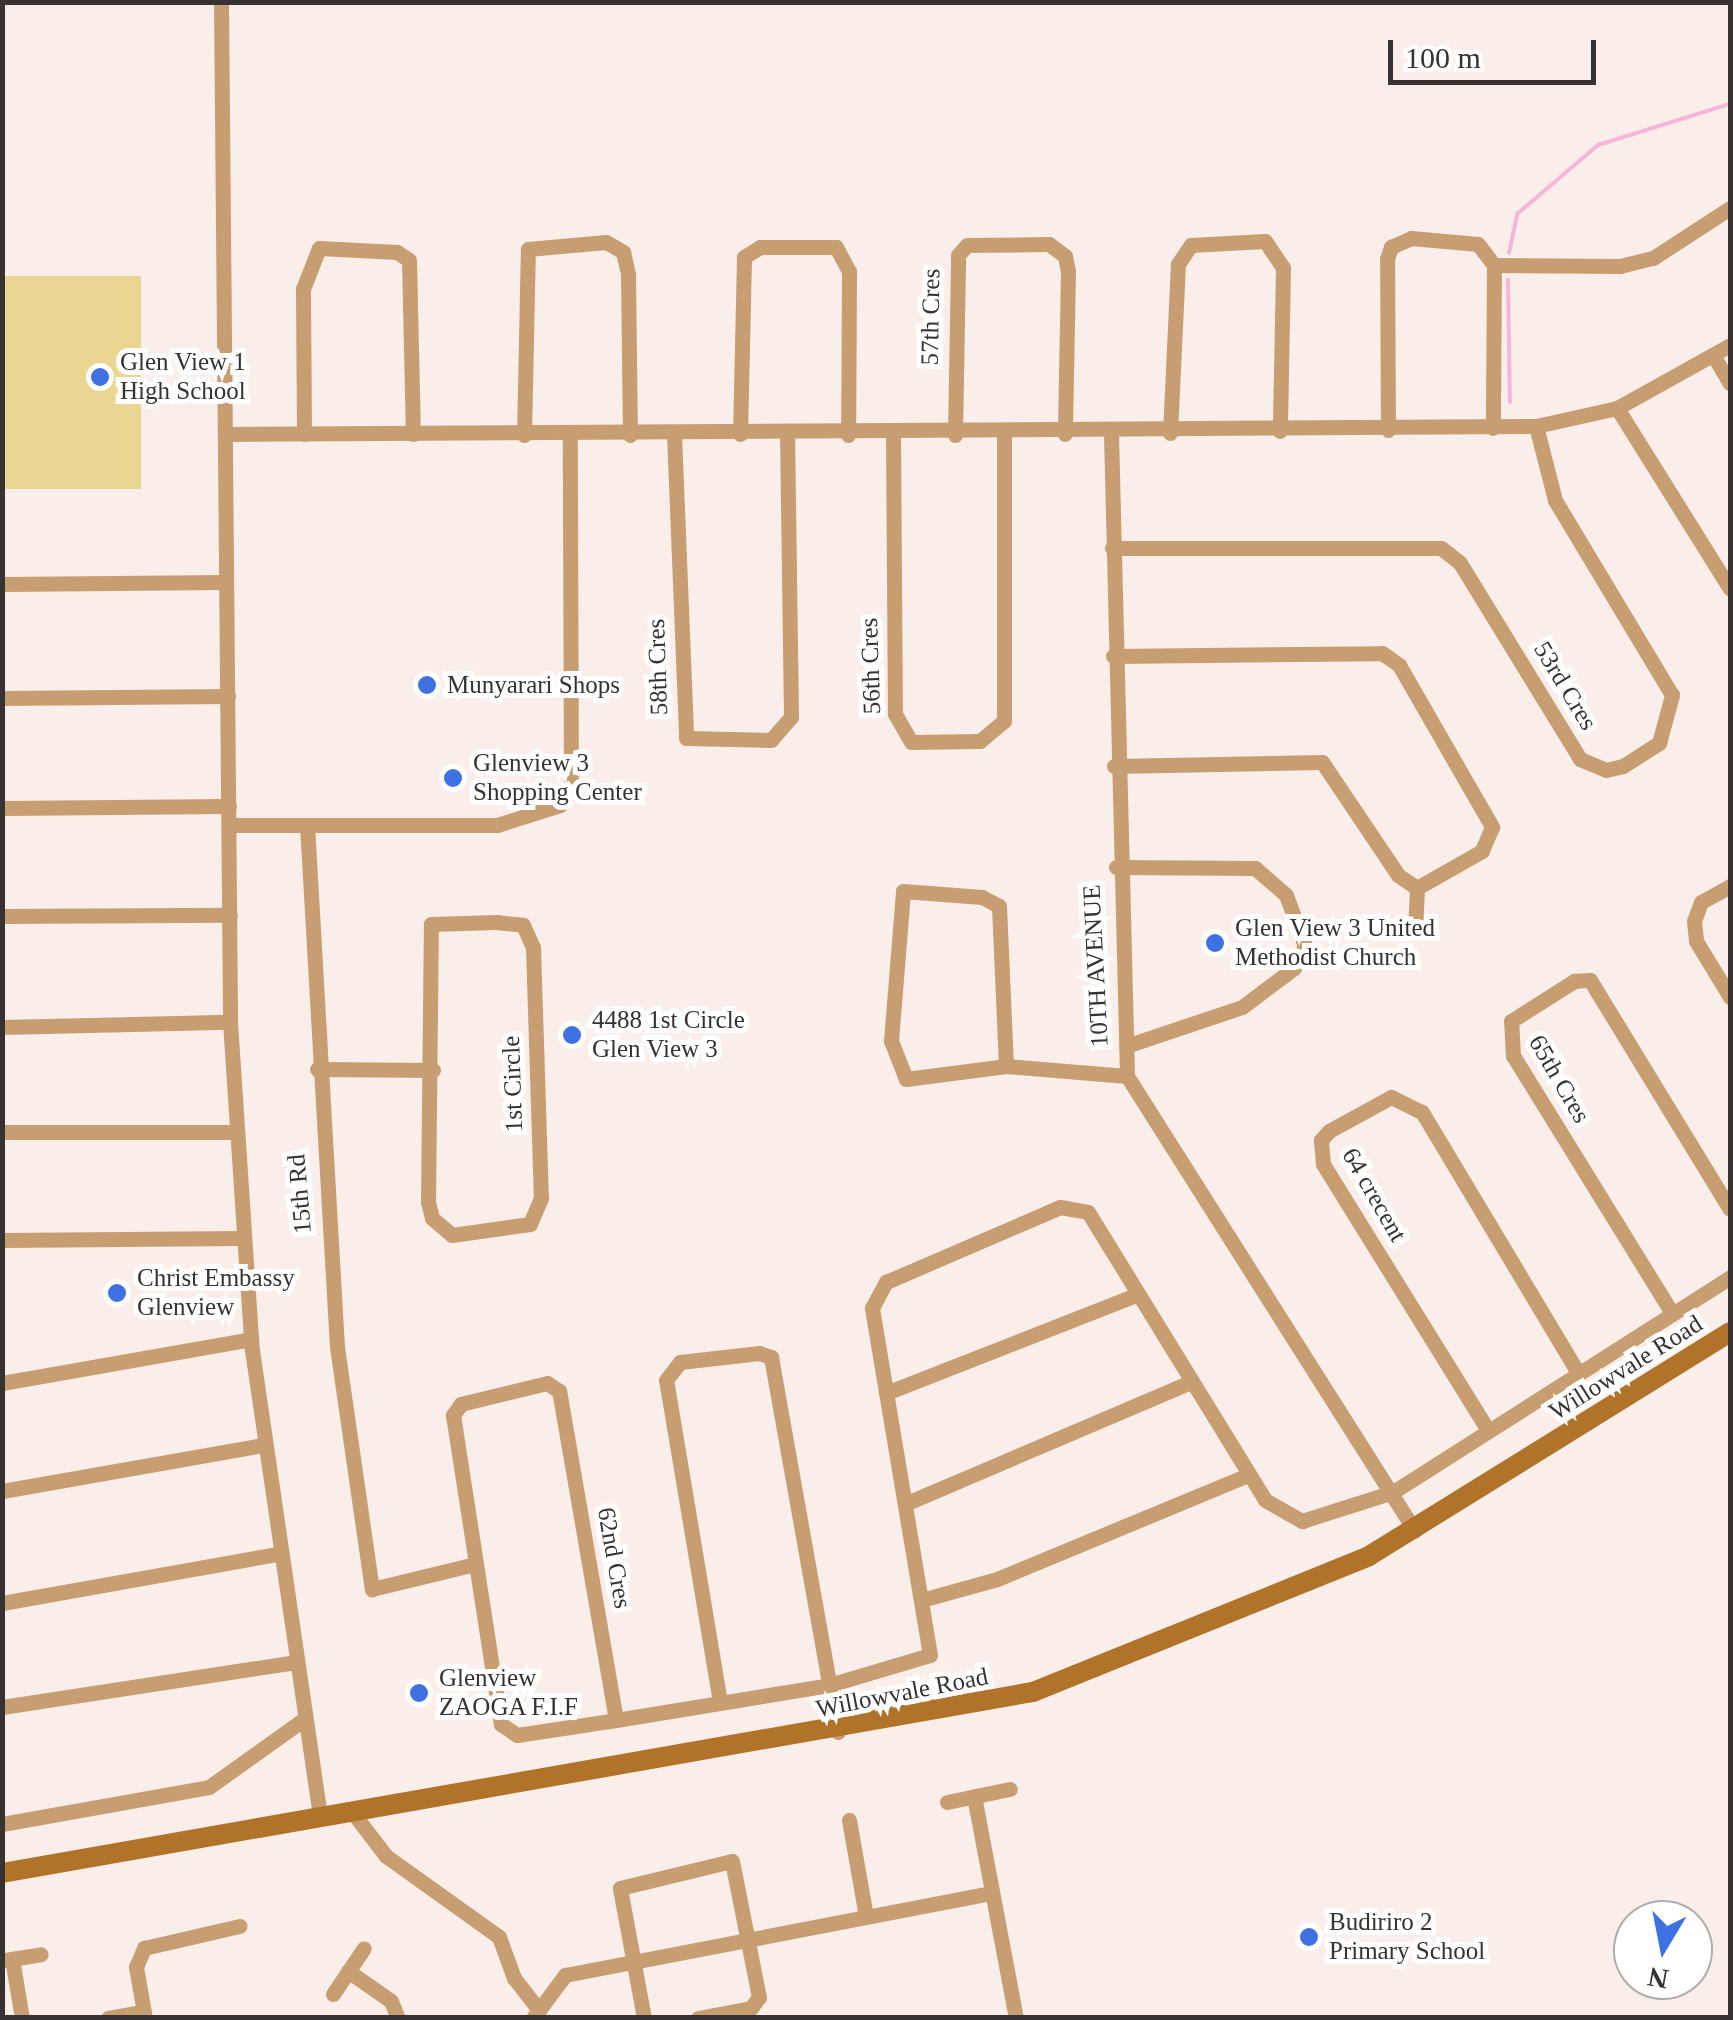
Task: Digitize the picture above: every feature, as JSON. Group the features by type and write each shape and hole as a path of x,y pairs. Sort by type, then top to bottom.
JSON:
{"street":[{"path":"220,2 230,1022 251,1339 278,1554 320,1817"},
{"path":"1388,430 1391,247 1410,238 1464,241 1494,265 1636,262 1730,208"},
{"path":"1170,433 1178,264 1191,244 1265,241 1283,268 1280,432"},
{"path":"524,434 528,249 606,242 623,252 628,274 630,434"},
{"name":"57th Cres","path":"955,434 958,254 966,245 1049,244 1065,256 1068,271 1065,434"},
{"path":"740,434 744,257 760,247 836,247 849,271 848,434"},
{"path":"304,434 303,289 319,248 397,252 409,260 413,434"},
{"path":"1492,428 1494,265"},
{"path":"225,434 1111,434 1536,426 1617,408 1730,344"},
{"path":"1714,355 1730,383"},
{"path":"1617,408 1730,589"},
{"name":"53rd Cres","path":"1112,548 1440,548 1460,563 1580,759 1606,770 1623,766 1659,743 1672,695 1555,500 1536,426"},
{"path":"229,825 497,825 560,805 572,792 570,434"},
{"name":"58th Cres","path":"674,434 686,738 771,740 791,717 787,434"},
{"name":"56th Cres","path":"893,434 900,733 912,742 980,742 1004,721 1004,434"},
{"name":"10TH AVENUE","path":"1111,434 1116,867 1127,1076 1415,1531"},
{"path":"2,584 225,582"},
{"path":"1113,656 1372,650 1391,658 1491,816 1482,850 1417,888"},
{"path":"2,698 228,696"},
{"path":"1114,766 1322,762 1404,883 1417,888"},
{"path":"2,808 229,806"},
{"name":"15th Rd","path":"307,824 317,1069 337,1347 372,1589 475,1564"},
{"path":"1116,867 1254,868 1286,895 1305,946 1294,968 1242,1007 1126,1046"},
{"path":"1730,886 1701,902 1694,921 1696,941 1730,997"},
{"path":"1415,932 1417,888"},
{"path":"1006,1066 999,906 982,896 903,890 891,1041 906,1079 1006,1066 1127,1076"},
{"path":"2,916 230,914"},
{"name":"1st Circle","path":"431,924 523,925 533,947 541,1198 530,1224 452,1234 432,1218 434,1070 431,924"},
{"name":"65th Cres","path":"1672,1313 1513,1056 1511,1021 1574,980 1590,980 1730,1209"},
{"path":"2,1026 230,1022"},
{"path":"317,1069 434,1070"},
{"name":"64 crecent","path":"1486,1427 1323,1164 1328,1131 1391,1096 1414,1104 1577,1371"},
{"path":"2,1132 237,1132"},
{"path":"616,1720 829,1685 930,1655 925,1599 872,1308 886,1282 1060,1207 1088,1212 1248,1475 1276,1511 1302,1521 1393,1492 1486,1427 1730,1277"},
{"path":"2,1240 243,1238"},
{"path":"886,1393 1136,1295"},
{"name":"Willowvale Road","path":"2,1873 838,1732 1033,1692 1282,1596 1415,1531 1730,1332"},
{"path":"2,1382 251,1339"},
{"path":"720,1702 666,1388 668,1368 680,1362 772,1356 838,1732"},
{"path":"907,1503 1190,1382"},
{"name":"62nd Cres","path":"555,1385 616,1720 506,1733 475,1564 454,1411 555,1385"},
{"path":"2,1491 263,1445"},
{"path":"925,1599 997,1579 1248,1475"},
{"path":"2,1603 278,1554"},
{"path":"2,1707 294,1662"},
{"path":"2,1824 210,1786 303,1720"},
{"path":"947,1802 1010,1789"},
{"path":"974,1796 1016,2018"},
{"path":"353,1813 386,1856 499,1937 514,1978 536,2014 565,1974 744,1935 990,1893"},
{"path":"849,1820 865,1912"},
{"path":"644,2018 620,1888 720,1862 738,1866 756,2005 698,2018"},
{"path":"108,2018 144,2015 136,1967 144,1948 239,1926"},
{"path":"333,1994 364,1948"},
{"path":"22,2018 7,1959 41,1954"},
{"path":"348,1972 391,2001 398,2018"}],"shaded area":[{"path":"3,276 141,276 141,489 3,489"}],"waterway":[{"path":"1509,253 1517,214 1598,145 1730,104"},
{"path":"1508,280 1510,402"}],"place":[{"name":"Glen View 1 High School","path":"100,377"},
{"name":"Munyarari Shops","path":"427,685"},
{"name":"Glenview 3 Shopping Center","path":"453,778"},
{"name":"Glen View 3 United Methodist Church","path":"1215,943"},
{"name":"4488 1st Circle Glen View 3","path":"572,1035"},
{"name":"Christ Embassy Glenview","path":"117,1293"},
{"name":"Glenview ZAOGA F.I.F","path":"419,1693"},
{"name":"Budiriro 2 Primary School","path":"1309,1937"}]}
